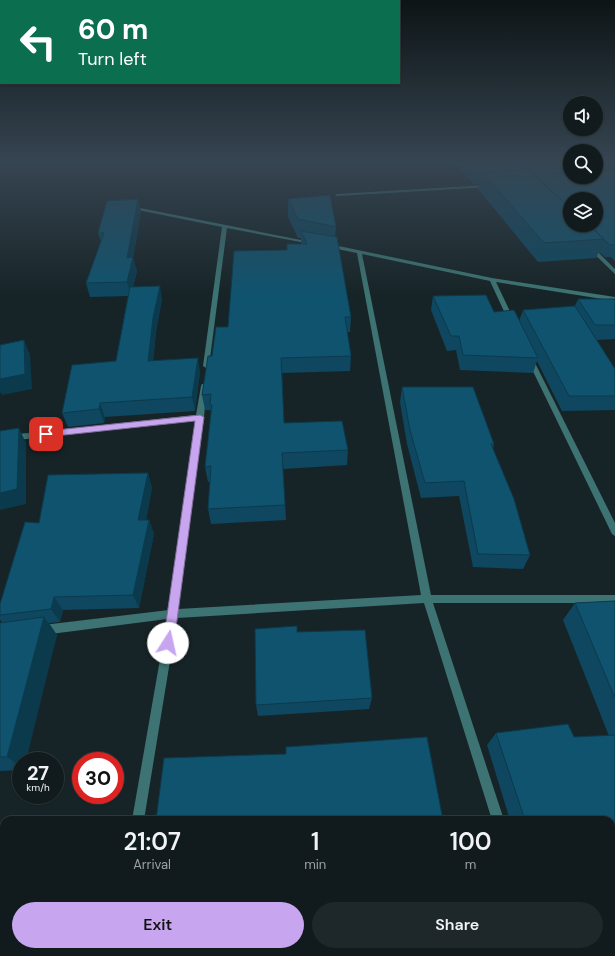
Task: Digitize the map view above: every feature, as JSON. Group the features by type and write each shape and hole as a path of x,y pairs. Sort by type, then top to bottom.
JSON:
{"street":[{"path":"130,207 314,243"},
{"path":"139,816 173,614 225,226"},
{"path":"587,244 615,272"},
{"path":"321,245 492,280 615,299"},
{"path":"358,252 427,599 497,816"},
{"path":"492,280 516,329"},
{"path":"526,350 615,532"},
{"path":"0,439 200,417"},
{"path":"32,632 173,614 427,599 615,599"}],"building":[{"path":"106,206 137,206 127,258 133,257 127,282 86,283 104,233 98,233"},
{"path":"291,206 332,206 336,227 298,219"},
{"path":"511,206 563,206 563,232 596,232 604,239 544,243"},
{"path":"603,206 615,206 615,245 610,245 596,232 603,232"},
{"path":"301,231 337,237 351,317 345,317 351,356 281,358 284,423 342,421 348,450 282,453 285,505 208,509 211,466 205,467 212,405 210,405 211,394 202,395 208,356 212,356 216,327 228,327 234,251 287,250 287,244 307,244"},
{"path":"160,286 153,318 148,361 198,358 192,397 100,403 99,409 62,413 72,365 116,361 130,287"},
{"path":"486,295 494,312 514,310 538,358 463,355 459,336 451,336 433,296"},
{"path":"578,299 615,299 615,325 595,325"},
{"path":"575,306 615,369 615,396 569,396 523,310"},
{"path":"24,340 25,374 0,379 0,345"},
{"path":"402,387 473,387 494,444 491,444 514,499 530,555 478,554 464,481 425,483 410,430"},
{"path":"19,428 17,489 0,493 0,431"},
{"path":"148,473 138,520 149,520 133,595 54,597 51,609 0,615 0,604 25,522 39,523 48,475"},
{"path":"615,601 615,698 575,603"},
{"path":"44,617 7,757 0,757 0,623"},
{"path":"297,626 297,632 365,630 372,698 256,705 255,629"},
{"path":"568,724 574,737 615,735 615,816 524,816 496,733"},
{"path":"427,737 442,816 157,816 164,758 286,754 286,747"}],"route":[{"path":"46,434 200,417 176,599 168,643"}]}
